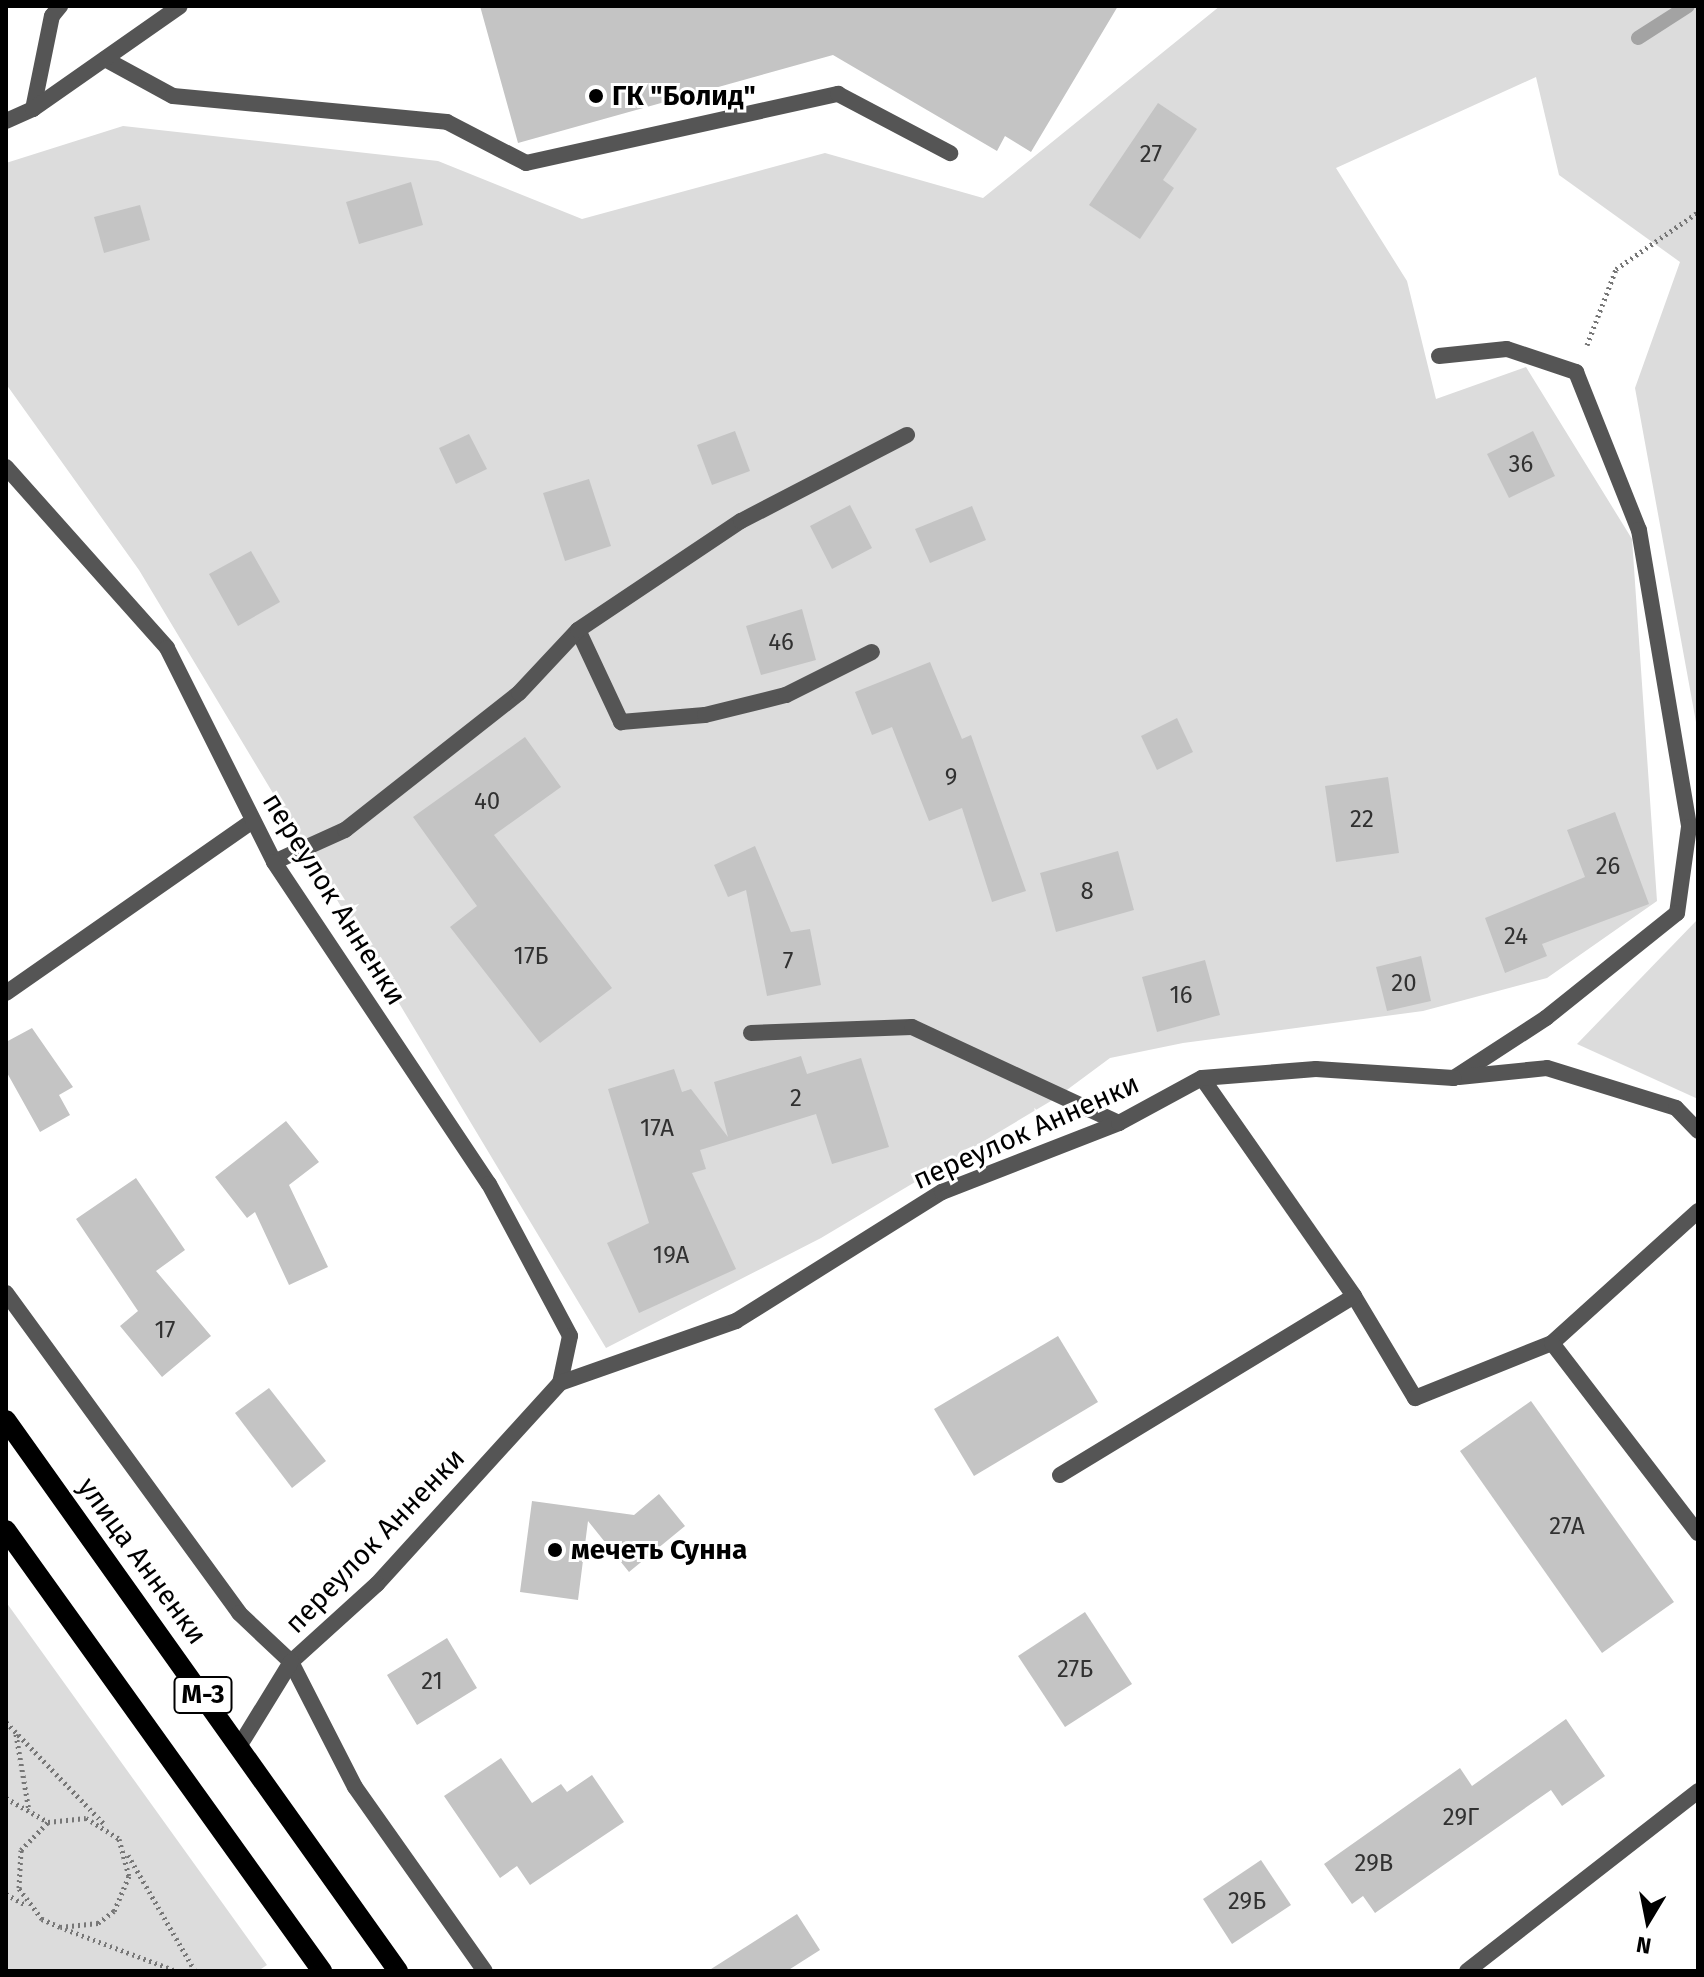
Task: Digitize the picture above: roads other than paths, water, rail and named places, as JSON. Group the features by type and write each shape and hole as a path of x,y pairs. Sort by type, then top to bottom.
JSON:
{"main road":[{"name":"улица Анненки","path":"6,1420 398,1971"},
{"name":"М-3","path":"6,1530 322,1971"}],"street":[{"path":"33,109 52,16 60,6"},
{"path":"6,121 33,109 180,6"},
{"path":"105,59 173,96 447,122 526,163 838,94 950,153"},
{"path":"1439,356 1507,349 1576,372 1639,530 1689,827 1677,913 1546,1018 1454,1078"},
{"path":"274,862 345,830 519,693 578,630 741,521 907,435"},
{"name":"переулок Анненки","path":"6,467 167,648 251,822 274,862 489,1184 535,1268 570,1336 560,1383"},
{"path":"578,630 621,722 705,715 786,695 872,652"},
{"path":"6,993 251,822"},
{"path":"751,1033 912,1027 1119,1123"},
{"name":"переулок Анненки","path":"240,1745 291,1662 377,1584 560,1383 736,1321 942,1192 1119,1123 1202,1078 1316,1069 1454,1078 1547,1068 1676,1108 1698,1131"},
{"path":"1202,1078 1354,1296 1415,1398 1552,1343 1698,1211"},
{"path":"6,1293 239,1613 291,1662 355,1787 485,1971"},
{"path":"1060,1475 1354,1296"},
{"path":"1552,1343 1698,1533"},
{"path":"1467,1971 1698,1791"}],"waterway":[{"path":"1638,38 1688,6"}],"place":[{"name":"ГК \"Болид\"","path":"596,96"},
{"name":"мечеть Сунна","path":"555,1550"}]}
